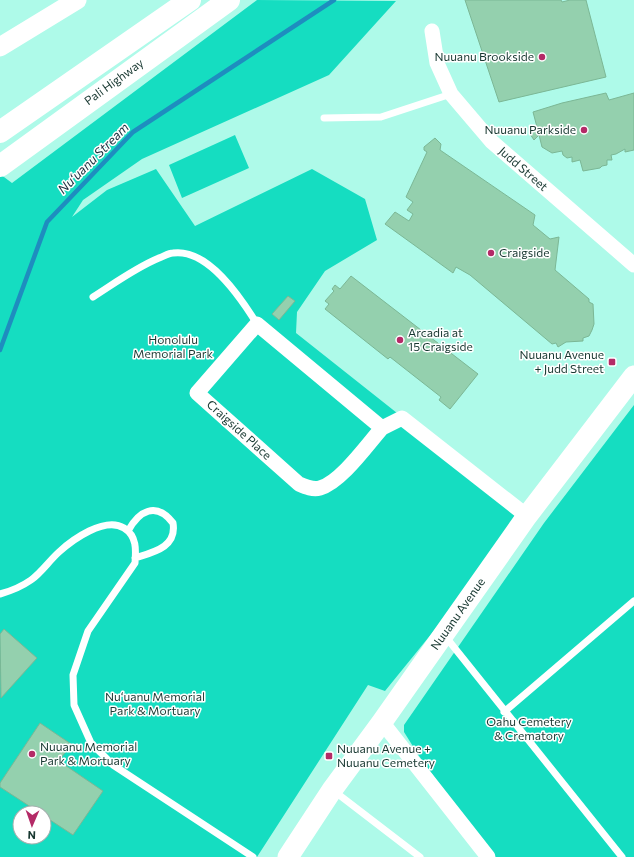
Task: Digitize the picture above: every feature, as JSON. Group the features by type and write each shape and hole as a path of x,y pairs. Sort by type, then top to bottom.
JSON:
{"highway":[{"path":"161,21 180,0"},
{"name":"Pali Highway","path":"0,132 190,0"},
{"name":"Pali Highway","path":"0,166 229,0"}],"main road":[{"name":"Nuuanu Avenue","path":"288,857 332,790 382,722 527,516 634,376"}],"street":[{"path":"0,47 77,0"},
{"name":"Judd Street","path":"432,31 437,63 451,94 490,141 634,265"},
{"path":"257,324 382,428"},
{"name":"Craigside Place","path":"257,324 197,393 299,484 309,488 320,488 330,482 339,476 382,428 402,418 527,516"},
{"path":"382,722 488,857"}],"lane":[{"path":"324,118 381,117 451,94"},
{"path":"94,297 138,267 173,253 196,255 223,278 245,303 257,324"},
{"path":"128,531 135,519 143,512 157,511 173,523 173,538 168,545 152,553 135,558"},
{"path":"0,594 13,590 32,580 59,552 82,535 99,527 121,526 128,531 134,539 135,563 88,631 73,675 74,705 91,743 113,766 253,857"},
{"path":"504,712 634,601"},
{"path":"444,634 504,712 622,857"},
{"path":"332,790 420,857"}],"green space":[{"path":"257,0 396,1 329,75 142,159 83,200 72,217 107,190 156,169 195,226 312,169 365,199 377,240 325,271 297,312 296,333 527,516 385,691 368,685 257,857 0,857 0,174 12,183"},
{"path":"235,135 249,168 182,198 169,165"},
{"name":"Oahu Cemetery & Crematory","path":"634,405 634,857 492,857 419,756 404,732 404,725 544,523"}],"building":[{"name":"Nuuanu Brookside","path":"465,0 561,0 562,2 570,0 586,0 606,77 499,102"},
{"name":"Nuuanu Parkside","path":"606,93 609,100 634,93 634,150 625,152 625,149 611,155 612,160 607,160 607,165 600,168 583,171 580,160 572,162 572,157 567,158 563,155 562,151 552,153 542,147 539,135 534,140 530,134 537,127 533,112 562,103"},
{"name":"Craigside","path":"435,138 441,144 440,150 535,215 533,225 550,239 559,237 555,270 593,304 594,324 589,336 583,338 583,341 566,342 558,347 556,343 552,344 470,275 456,267 453,273 385,224 395,212 409,221 413,214 407,210 413,202 406,197 427,152 424,150 424,147"},
{"name":"Arcadia at 15 Craigside","path":"351,276 478,374 450,409 439,400 441,397 390,357 388,359 325,309 329,304 325,301 334,291 332,289 335,285 340,289"},
{"path":"288,296 295,301 279,320 272,314"},
{"path":"4,629 37,658 1,698 0,634"},
{"path":"40,723 71,744 59,761 103,791 73,835 52,821 52,805 28,805 0,787 0,783"}],"waterway":[{"name":"Nuʻuanu Stream","path":"0,350 47,222 133,132 334,0"}],"place":[{"name":"Nuuanu Brookside","path":"542,57"},
{"name":"Nuuanu Parkside","path":"584,130"},
{"name":"Craigside","path":"491,253"},
{"name":"Arcadia at 15 Craigside","path":"400,340"},
{"name":"Nuuanu Avenue + Judd Street","path":"612,362"},
{"name":"Nuuanu Memorial Park & Mortuary","path":"32,754"},
{"name":"Nuuanu Avenue + Nuuanu Cemetery","path":"329,756"}],"park label":[{"name":"Honolulu Memorial Park","path":"173,347"},
{"name":"Nuʻuanu Memorial Park & Mortuary","path":"155,704"}]}
